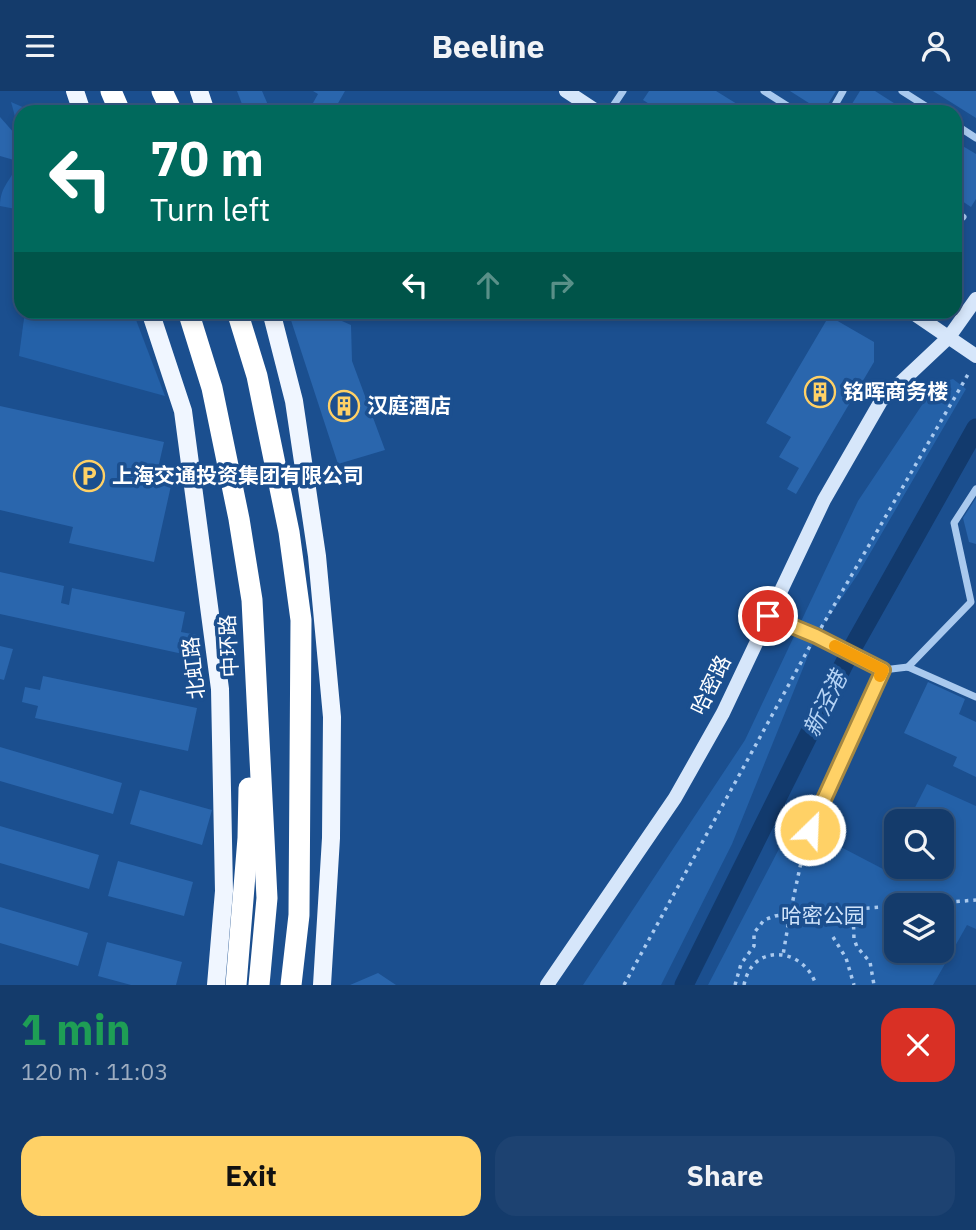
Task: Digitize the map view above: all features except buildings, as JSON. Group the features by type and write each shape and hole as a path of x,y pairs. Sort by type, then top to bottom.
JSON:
{"highway":[{"name":"中环路","path":"190,319 212,388 239,519 251,600 267,898 259,985"},
{"path":"239,319 257,376 289,532 302,620 299,915 291,985"},
{"path":"236,985 248,838 251,600"}],"main road":[{"name":"北虹路","path":"153,319 183,411 220,689 224,891 216,985"},
{"path":"273,319 294,401 317,555 332,717 331,838 322,985"}],"street":[{"path":"566,91 587,105"},
{"path":"764,91 786,105"},
{"path":"902,91 924,105"},
{"name":"哈密路","path":"547,985 675,798 723,713 824,500 881,401 955,342 976,299"},
{"path":"922,319 976,358"},
{"path":"908,667 971,602 954,523 976,489"},
{"path":"768,616 816,636 883,670 908,667 976,698"},
{"path":"810,830 883,670"}],"path":[{"path":"624,985 816,636 976,358"},
{"path":"783,954 803,848 810,830"},
{"path":"954,902 976,900"},
{"path":"735,985 741,964 754,946 754,933 764,921 790,914 884,907"},
{"path":"853,909 854,939 857,947 870,962 874,985"},
{"path":"833,937 846,958 854,985"},
{"path":"744,985 750,969 759,961 770,955 783,954 805,964 816,985"}],"green space":[{"path":"14,172 14,209 0,206 6,184"},
{"path":"24,319 136,319 165,396 19,356"},
{"path":"953,379 966,389 858,574 816,636 732,844 661,985 583,985 745,740 858,501 936,384"},
{"name":"哈密公园","path":"927,784 976,806 976,929 967,925 954,948 954,893 884,893 884,963 945,963 933,985 708,985 793,822 883,869 884,867 884,879 954,879 954,809 914,809"}],"waterway":[{"name":"新泾港","path":"684,985 849,654 976,428"}],"slow traffic":[{"path":"835,646 883,670 880,676"}],"place":[{"name":"铭晖商务楼","path":"820,392"},
{"name":"汉庭酒店","path":"344,406"},
{"name":"上海交通投资集团有限公司","path":"89,476"}],"route":[{"path":"768,616 816,636 883,670 810,830"}]}
